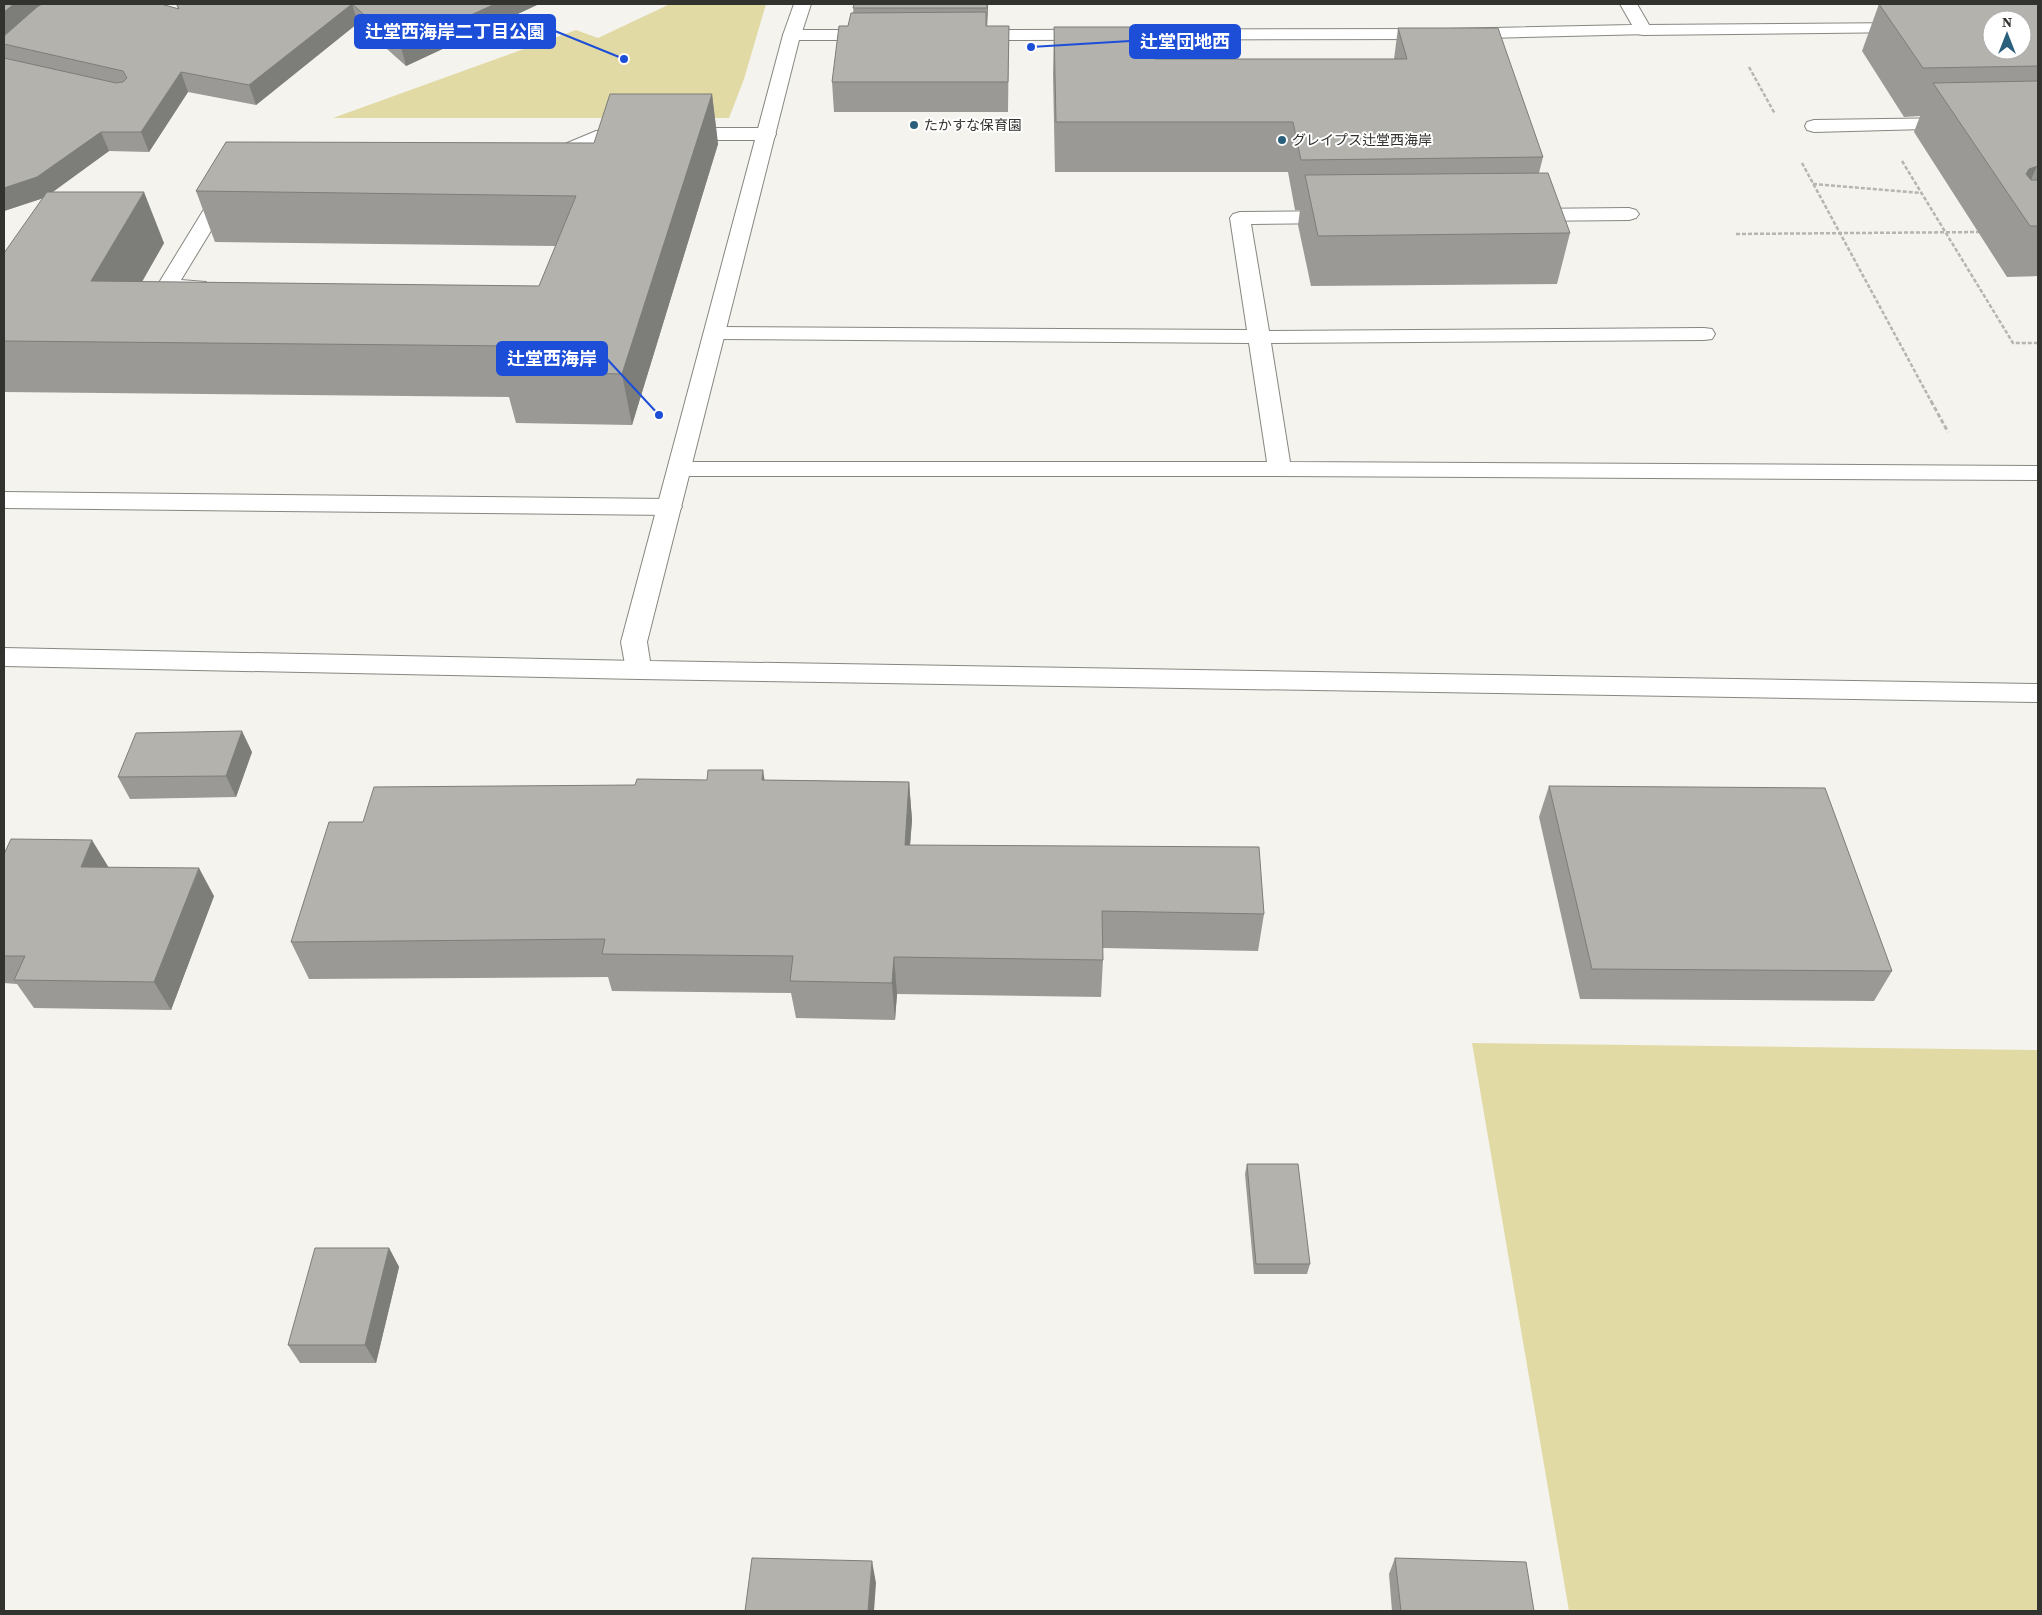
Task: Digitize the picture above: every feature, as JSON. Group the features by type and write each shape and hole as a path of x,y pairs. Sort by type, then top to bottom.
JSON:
{"street":[{"path":"639,670 634,642 792,35 802,4"},
{"path":"1629,4 1643,30"},
{"path":"958,35 1448,34 1924,27"},
{"path":"792,35 890,35"},
{"path":"1814,126 1969,123"},
{"path":"536,155 556,155 603,135 767,134"},
{"path":"217,286 167,286 239,169"},
{"path":"1509,216 1629,214"},
{"path":"1280,469 1240,218 1360,217"},
{"path":"715,333 1259,337 1704,334"},
{"path":"680,469 1280,469 2038,473"},
{"path":"4,500 670,507"},
{"path":"4,657 639,670 2038,693"}],"path":[{"path":"1729,30 1776,117"},
{"path":"1880,125 2013,343 2038,342"},
{"path":"1799,159 1970,472"},
{"path":"1813,184 1922,193"},
{"path":"1736,234 1983,232"}],"shaded area":[{"path":"670,4 766,4 744,79 729,118 333,118 576,30 598,38"},
{"path":"1472,1043 2038,1050 2038,1611 1569,1611"}],"building":[{"path":"4,4 14,4 4,12"},
{"path":"42,4 161,4 179,9 177,4 352,4 249,85 181,72 141,132 101,132 37,177 4,188 4,58 116,83 123,82 127,78 123,71 4,44 4,36"},
{"path":"352,4 495,4 401,47"},
{"path":"854,4 987,4 987,8 853,8"},
{"path":"1879,4 2038,4 2038,66 1923,68"},
{"path":"986,12 986,26 1009,26 1008,82 832,82 839,26 848,26 851,13"},
{"path":"1054,27 1152,27 1155,59 1407,59 1398,28 1498,28 1543,157 1301,160 1293,122 1056,122"},
{"path":"2038,81 2038,166 2029,169 2026,174 2031,180 2038,180 2038,226 2030,226 1933,83"},
{"path":"610,94 712,94 622,374 503,371 512,346 4,341 4,253 47,192 144,192 91,281 539,286 576,196 196,191 226,142 594,143"},
{"path":"1548,173 1570,233 1318,236 1305,175"},
{"path":"242,731 226,776 118,777 136,733"},
{"path":"708,770 763,770 762,780 909,782 905,845 1259,847 1264,914 1102,911 1103,960 894,957 892,983 790,981 793,956 602,954 605,939 291,942 329,822 363,822 374,787 635,785 637,779 707,780"},
{"path":"1549,786 1825,788 1892,971 1592,969"},
{"path":"11,839 92,840 81,867 199,868 154,982 14,980 25,956 4,956 4,854"},
{"path":"1247,1164 1298,1164 1310,1264 1256,1264"},
{"path":"315,1248 389,1248 365,1345 288,1345"},
{"path":"752,1558 872,1561 868,1611 745,1611"},
{"path":"1395,1558 1526,1562 1534,1611 1401,1611"}],"place":[{"name":"辻堂団地西","path":"1031,47"},
{"name":"辻堂西海岸二丁目公園","path":"624,59"},
{"name":"たかすな保育園","path":"914,125"},
{"name":"グレイプス辻堂西海岸","path":"1282,140"},
{"name":"辻堂西海岸","path":"659,415"}]}
